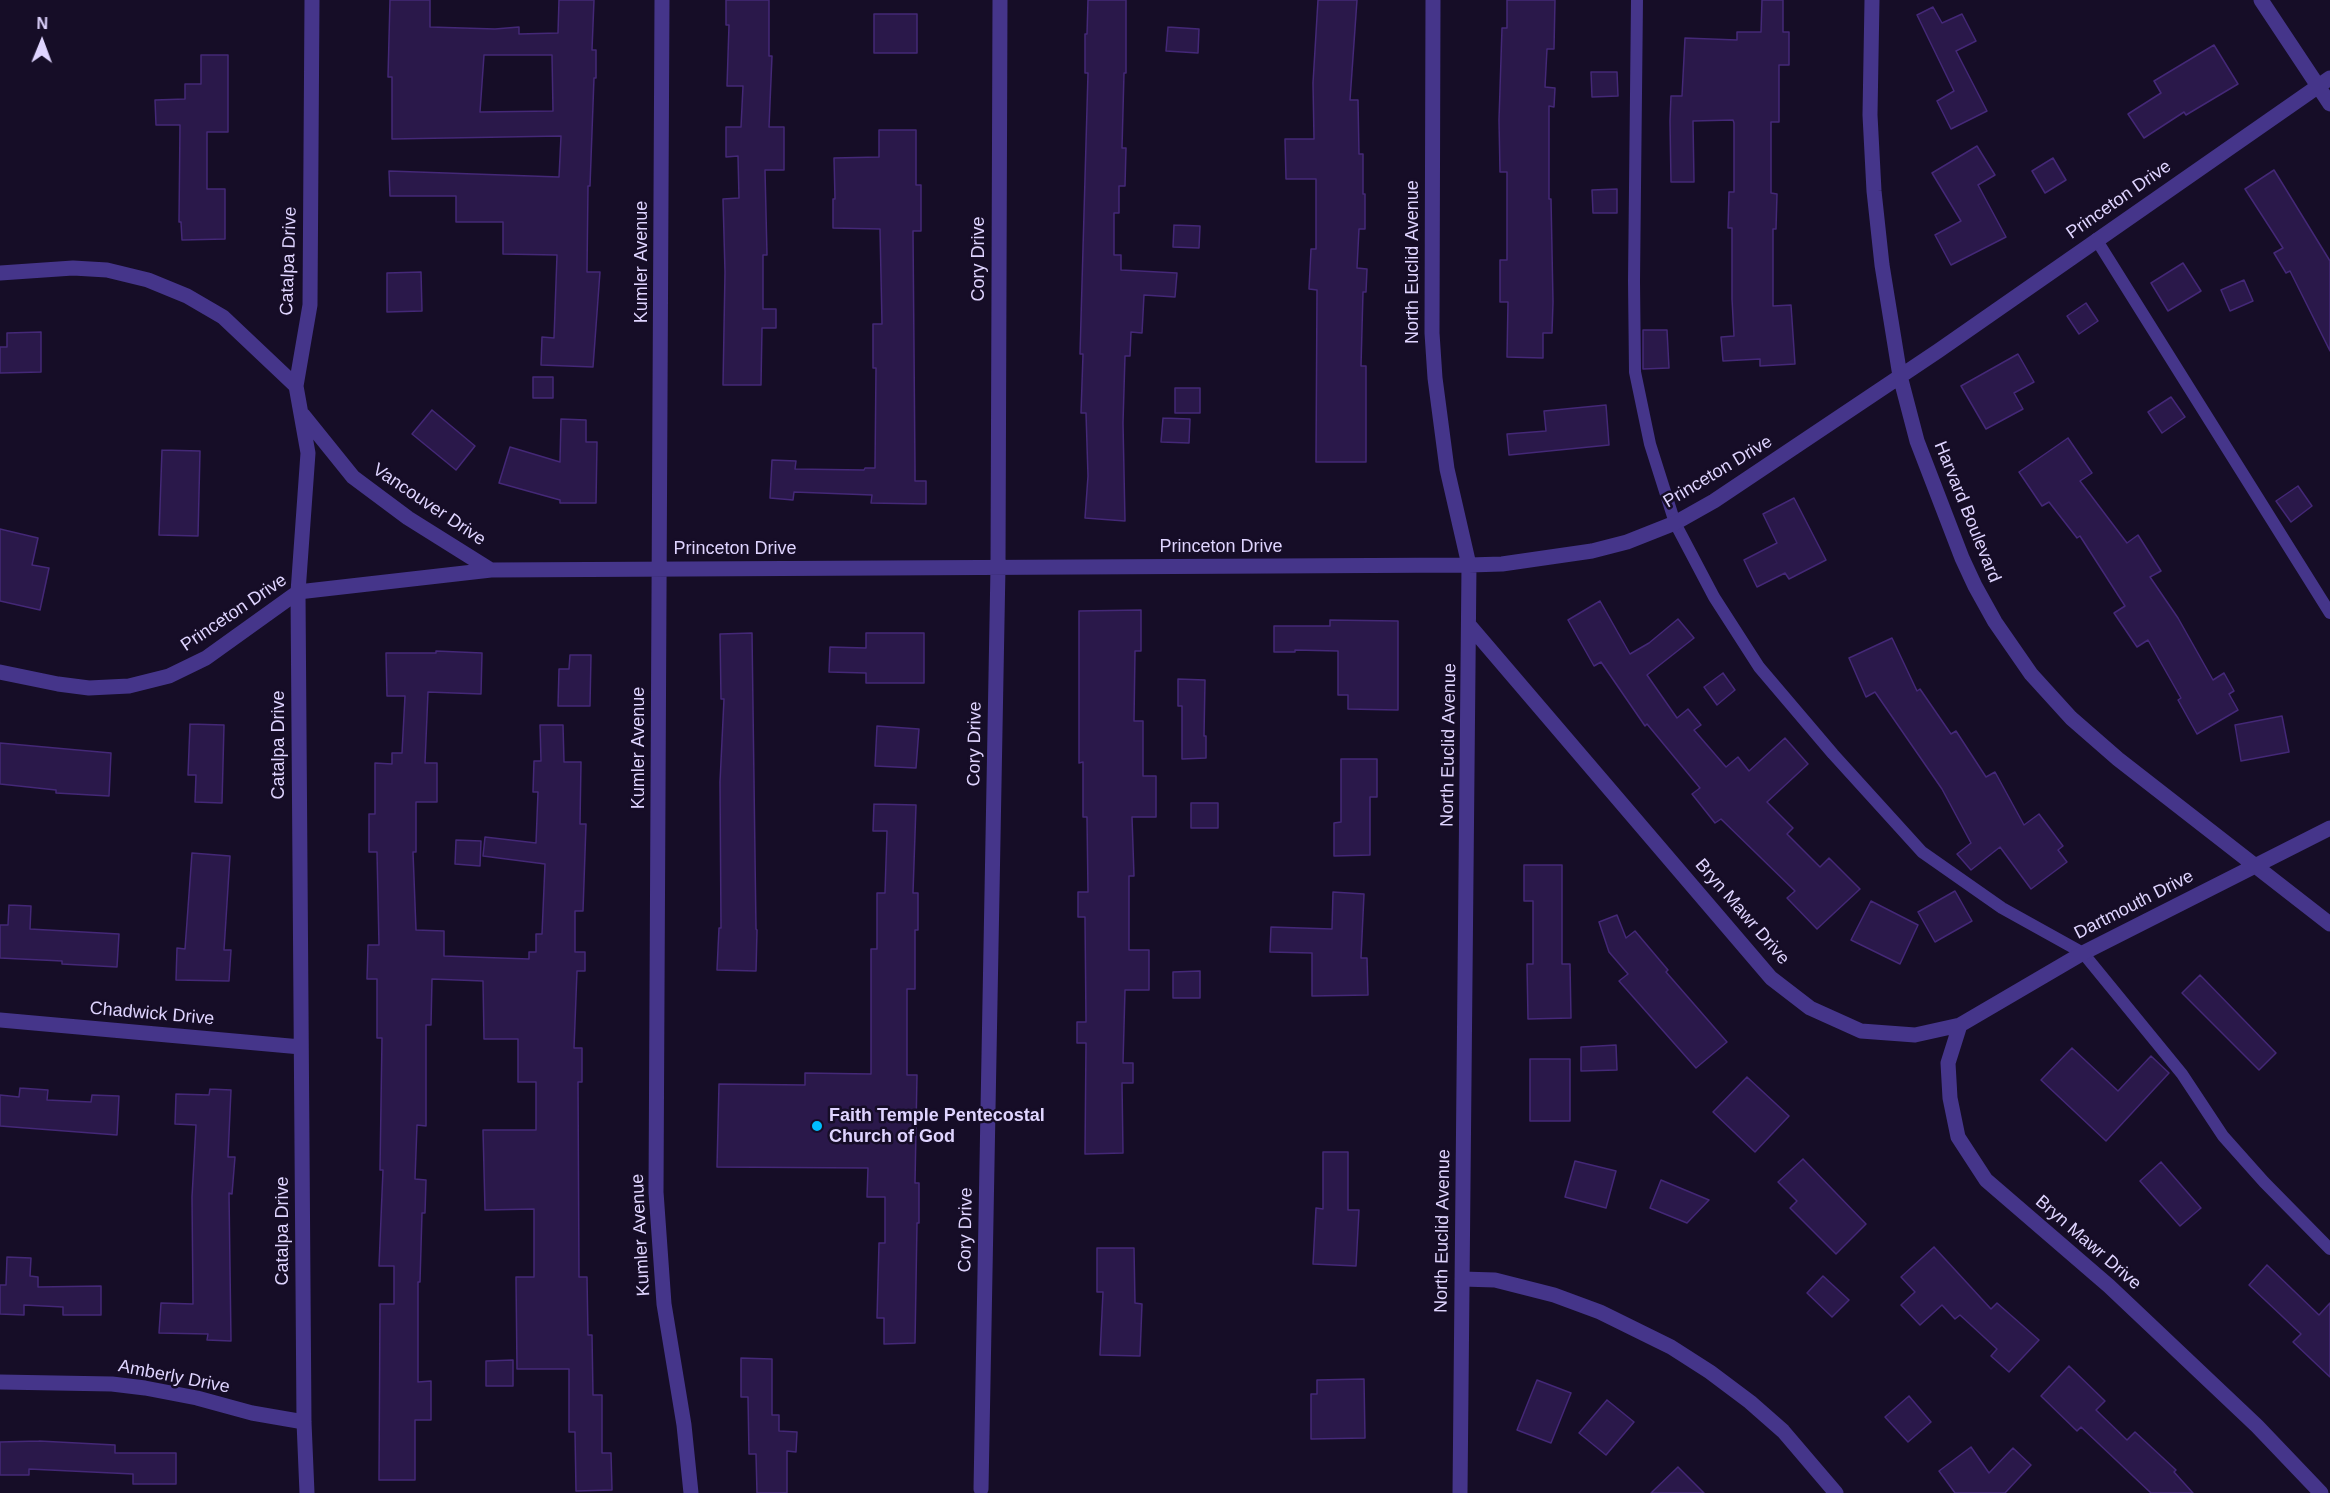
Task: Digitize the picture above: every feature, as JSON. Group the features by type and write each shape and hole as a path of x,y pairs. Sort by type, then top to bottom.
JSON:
{"street":[{"name":"Catalpa Drive","path":"307,1493 304,1422 298,591 308,453 303,414 296,386 310,305 312,0"},
{"name":"Kumler Avenue","path":"662,0 656,1192 664,1304 684,1425 691,1493"},
{"name":"Cory Drive","path":"981,1490 998,567 1000,0"},
{"name":"North Euclid Avenue","path":"1433,0 1432,333 1435,378 1447,470 1469,565 1460,1493"},
{"name":"Harvard Boulevard","path":"1872,0 1870,115 1874,191 1882,265 1900,376 1917,441 1962,558 1995,622 2031,674 2071,718 2102,746 2330,924"},
{"path":"2261,0 2325,82 2330,104"},
{"name":"Princeton Drive","path":"0,672 89,688 129,686 169,676 206,658 298,591 491,570 1469,565 1502,564 1592,551 1628,542 1675,523 1714,501 1900,376 2325,82"},
{"path":"0,273 73,268 107,270 148,280 187,296 223,318 296,386"},
{"name":"Vancouver Drive","path":"303,414 353,477 408,518 491,570"},
{"name":"Bryn Mawr Drive","path":"1470,626 1771,978 1810,1008 1861,1031 1915,1035 1960,1025"},
{"name":"Dartmouth Drive","path":"1960,1025 2083,953 2330,828"},
{"name":"Chadwick Drive","path":"0,1020 301,1047"},
{"name":"Bryn Mawr Drive","path":"1960,1025 1948,1063 1950,1098 1958,1137 1986,1180 2117,1294 2258,1426 2321,1493"},
{"path":"1462,1280 1495,1280 1554,1295 1600,1312 1671,1347 1710,1372 1774,1424 1836,1493"},
{"name":"Amberly Drive","path":"0,1382 112,1384 145,1388 197,1398 252,1413 304,1422"}],"lane":[{"path":"1637,0 1635,372 1650,444 1675,523 1714,597 1759,668 1922,852 2002,908 2083,953 2182,1074 2223,1136 2264,1182 2330,1249"},
{"path":"2097,239 2330,613"}],"building":[{"path":"390,0 430,0 430,27 495,29 519,27 519,34 558,33 559,0 594,0 592,50 596,50 596,78 594,78 590,186 588,186 587,272 600,272 593,367 541,365 542,337 554,338 557,255 503,254 503,222 456,222 456,196 390,196 389,171 559,177 561,136 392,139 392,77 388,77","holes":["484,55 552,55 553,111 480,112"]},
{"path":"726,0 769,0 769,56 772,56 769,127 784,127 784,170 765,170 767,255 763,255 763,309 776,309 776,328 762,328 761,385 723,385 725,272 723,199 739,198 738,156 726,157 726,127 741,127 743,86 727,86 729,25 726,25"},
{"path":"1088,0 1126,0 1126,73 1124,73 1122,148 1126,148 1125,186 1119,186 1119,213 1114,213 1114,255 1121,255 1121,270 1177,273 1175,297 1144,295 1142,333 1131,332 1130,356 1125,356 1123,423 1125,521 1085,518 1088,476 1086,413 1081,413 1083,354 1080,354 1088,73 1085,73 1085,34 1087,34"},
{"path":"1318,0 1357,0 1350,100 1358,100 1359,154 1363,154 1363,194 1365,194 1365,229 1359,229 1357,268 1367,269 1366,292 1363,292 1361,366 1366,366 1366,462 1316,462 1317,290 1309,289 1311,249 1316,249 1316,179 1286,179 1285,139 1314,139 1313,83"},
{"path":"1507,0 1555,0 1554,49 1547,49 1545,87 1555,88 1554,107 1549,106 1552,333 1543,333 1543,358 1507,357 1508,302 1500,302 1500,260 1507,260 1507,172 1500,172 1499,120 1502,28 1507,28"},
{"path":"1762,0 1783,0 1783,32 1789,32 1789,65 1779,65 1779,122 1771,122 1771,193 1777,194 1776,229 1773,229 1773,306 1791,305 1795,364 1760,366 1760,359 1723,361 1721,337 1734,336 1732,228 1728,228 1729,192 1734,192 1733,120 1693,121 1694,182 1671,182 1670,121 1671,96 1682,96 1685,38 1737,40 1737,32 1761,32"},
{"path":"1933,7 1942,23 1962,14 1976,41 1956,51 1987,111 1951,129 1937,101 1954,91 1917,15"},
{"path":"874,14 917,14 917,53 874,53"},
{"path":"1168,27 1199,29 1198,53 1166,51"},
{"path":"2214,45 2238,84 2186,115 2184,112 2144,138 2128,114 2161,93 2154,81"},
{"path":"201,55 228,55 228,132 207,132 207,189 225,189 225,239 182,240 181,222 179,222 180,125 156,125 155,100 185,99 185,84 201,84"},
{"path":"1591,72 1617,72 1618,96 1592,97"},
{"path":"879,130 916,130 916,185 921,185 921,231 913,231 915,481 926,481 926,504 871,503 872,495 794,492 793,500 770,498 772,460 796,461 795,469 864,470 875,468 876,368 873,368 873,324 882,324 880,229 833,228 833,199 835,199 834,158 879,157"},
{"path":"1977,146 1995,175 1978,185 2006,237 1951,265 1935,235 1961,221 1932,173"},
{"path":"2053,158 2066,180 2045,193 2032,171"},
{"path":"2274,170 2330,261 2330,351 2290,271 2286,273 2274,253 2283,248 2245,189"},
{"path":"1617,189 1617,213 1593,213 1592,190"},
{"path":"1174,225 1200,226 1199,248 1173,247"},
{"path":"2183,263 2201,291 2168,311 2151,283"},
{"path":"421,272 422,311 387,312 387,273"},
{"path":"2244,280 2253,301 2230,311 2221,290"},
{"path":"2086,303 2098,321 2079,334 2067,316"},
{"path":"1643,330 1667,330 1669,368 1643,369"},
{"path":"41,332 41,372 0,373 0,347 7,347 7,333"},
{"path":"2018,354 2034,382 2014,393 2023,409 1986,429 1961,386"},
{"path":"533,377 553,377 553,398 533,398"},
{"path":"1175,388 1200,388 1200,413 1175,413"},
{"path":"2171,397 2185,417 2162,433 2148,412"},
{"path":"1606,405 1609,445 1509,455 1507,434 1546,431 1544,411"},
{"path":"432,410 475,446 456,470 412,434"},
{"path":"1163,418 1190,419 1189,443 1161,442"},
{"path":"561,419 586,420 586,442 597,442 596,503 560,503 560,500 499,483 510,447 560,462"},
{"path":"2068,438 2092,473 2080,481 2127,543 2138,535 2161,571 2150,577 2178,618 2213,680 2224,673 2234,691 2229,694 2238,710 2197,734 2178,700 2181,698 2148,640 2137,647 2114,613 2125,606 2080,536 2077,538 2049,502 2042,506 2019,472"},
{"path":"162,450 200,451 198,536 159,535"},
{"path":"2298,486 2312,506 2291,522 2276,501"},
{"path":"1794,498 1826,560 1789,579 1785,573 1757,587 1744,560 1777,543 1763,514"},
{"path":"0,529 38,538 32,565 49,568 40,610 0,601"},
{"path":"1600,601 1630,654 1649,643 1678,619 1694,638 1647,675 1677,718 1688,709 1701,725 1694,730 1726,767 1738,757 1749,771 1785,738 1808,764 1767,802 1793,828 1787,834 1820,867 1829,858 1860,889 1817,929 1787,898 1795,891 1721,819 1715,823 1692,794 1700,788 1647,724 1645,726 1601,662 1594,666 1568,620"},
{"path":"1141,610 1141,651 1135,651 1134,721 1143,721 1143,776 1156,776 1156,817 1132,817 1134,876 1129,876 1129,950 1149,950 1149,990 1125,990 1123,1063 1133,1063 1133,1083 1122,1083 1123,1153 1085,1154 1086,1043 1077,1043 1077,1022 1086,1022 1085,917 1078,917 1078,892 1088,892 1087,817 1083,817 1083,762 1079,763 1079,611"},
{"path":"1330,620 1398,621 1398,710 1348,709 1348,695 1338,695 1338,651 1274,652 1274,626 1330,626"},
{"path":"752,633 756,971 717,970 719,928 721,928 720,782 724,699 721,699 720,634"},
{"path":"866,633 924,633 924,683 866,683 866,673 829,672 830,647 866,648"},
{"path":"1892,638 1917,691 1920,689 1951,734 1956,731 1986,777 1995,772 2024,825 2039,814 2063,846 2058,850 2067,862 2031,889 2000,847 1971,870 1957,854 1971,843 1942,789 1875,692 1866,697 1849,658"},
{"path":"436,651 482,653 481,694 428,692 425,763 437,763 437,802 416,802 416,852 413,852 416,930 444,931 444,956 529,959 529,952 536,952 536,934 542,934 545,864 483,856 485,837 536,843 538,792 533,792 534,761 541,761 540,725 563,725 564,762 581,762 580,824 586,824 583,911 575,911 575,952 585,952 585,971 577,971 574,1048 582,1048 582,1082 578,1082 579,1277 587,1277 588,1335 592,1335 593,1395 602,1395 602,1453 611,1453 612,1490 576,1491 575,1432 569,1432 569,1369 517,1369 516,1277 534,1277 534,1209 485,1210 483,1130 536,1130 536,1082 518,1082 518,1039 484,1039 483,981 432,979 431,1025 426,1025 426,1126 417,1125 415,1179 426,1180 425,1213 422,1213 420,1282 418,1282 418,1382 431,1381 431,1420 415,1420 415,1480 379,1480 380,1304 394,1304 394,1266 379,1266 383,1170 380,1170 382,1038 377,1038 377,979 367,979 368,945 379,945 377,852 369,852 369,814 375,814 375,763 392,764 392,753 402,753 405,696 387,696 386,653 436,653"},
{"path":"570,655 591,655 590,706 558,706 559,669 569,669"},
{"path":"1723,673 1735,690 1717,705 1704,687"},
{"path":"1178,679 1205,680 1206,758 1182,759 1182,706 1178,706"},
{"path":"2282,716 2289,752 2241,761 2235,725"},
{"path":"190,724 224,725 222,803 195,802 196,775 188,775"},
{"path":"877,726 919,729 916,768 875,766"},
{"path":"0,743 111,753 109,796 56,793 56,790 0,784"},
{"path":"1341,759 1377,759 1377,797 1370,797 1370,855 1334,856 1334,823 1341,822"},
{"path":"1191,803 1218,803 1218,828 1191,828"},
{"path":"874,804 916,805 913,893 918,893 918,930 915,930 915,989 907,989 907,1075 917,1075 915,1183 919,1183 919,1223 917,1223 915,1343 884,1344 884,1318 877,1318 879,1243 885,1243 885,1197 867,1197 868,1168 717,1167 719,1084 805,1085 805,1073 871,1074 871,949 877,949 877,893 885,893 887,831 873,831"},
{"path":"456,840 481,841 480,866 455,864"},
{"path":"192,853 230,856 224,950 231,950 229,981 176,980 177,948 185,949"},
{"path":"1524,865 1562,865 1562,964 1570,964 1571,1018 1528,1019 1527,964 1533,964 1533,901 1524,901"},
{"path":"1955,891 1972,921 1935,942 1918,912"},
{"path":"1333,892 1364,894 1361,958 1367,958 1368,995 1312,996 1312,953 1270,952 1271,927 1332,929"},
{"path":"1871,901 1918,925 1900,964 1851,940"},
{"path":"9,905 31,906 30,929 119,934 117,967 0,958 0,925 8,925"},
{"path":"1617,915 1626,938 1635,931 1668,970 1666,972 1727,1042 1696,1068 1619,981 1628,974 1609,952 1599,922"},
{"path":"1200,971 1200,998 1173,998 1173,972"},
{"path":"2200,975 2276,1053 2259,1070 2182,993"},
{"path":"1616,1045 1617,1070 1581,1071 1581,1047"},
{"path":"2072,1048 2118,1091 2151,1056 2169,1073 2106,1141 2041,1080"},
{"path":"1530,1059 1570,1059 1570,1121 1530,1121"},
{"path":"1747,1077 1789,1116 1755,1152 1713,1112"},
{"path":"20,1088 48,1090 47,1100 91,1102 92,1095 119,1096 117,1135 0,1126 0,1095 19,1097"},
{"path":"210,1089 231,1090 228,1157 235,1157 232,1194 229,1193 231,1341 207,1340 208,1334 159,1333 161,1303 193,1304 192,1197 196,1125 175,1124 176,1094 209,1095"},
{"path":"1323,1152 1348,1152 1348,1210 1359,1210 1356,1266 1313,1264 1316,1208 1323,1209"},
{"path":"1803,1159 1866,1224 1836,1254 1790,1208 1797,1201 1778,1182"},
{"path":"1575,1161 1616,1171 1606,1208 1565,1197"},
{"path":"2161,1162 2201,1208 2180,1226 2140,1181"},
{"path":"1661,1180 1709,1200 1687,1223 1650,1208"},
{"path":"1934,1247 1991,1309 1997,1303 2039,1340 2009,1372 1991,1356 1997,1349 1960,1315 1955,1319 1942,1305 1920,1325 1901,1305 1915,1292 1901,1277"},
{"path":"1097,1248 1134,1248 1135,1303 1142,1304 1140,1356 1100,1355 1103,1292 1097,1292"},
{"path":"7,1257 31,1258 30,1276 38,1277 38,1287 101,1286 101,1315 63,1315 63,1307 24,1305 24,1315 0,1314 0,1285 6,1285"},
{"path":"2267,1265 2319,1315 2330,1303 2330,1377 2293,1342 2301,1334 2249,1285"},
{"path":"1823,1276 1849,1300 1832,1317 1807,1293"},
{"path":"741,1358 772,1359 772,1415 779,1415 779,1431 797,1432 796,1452 787,1451 787,1493 757,1493 756,1454 749,1454 748,1397 741,1397"},
{"path":"513,1360 513,1386 486,1386 486,1361"},
{"path":"2069,1366 2105,1401 2096,1410 2127,1440 2135,1432 2176,1470 2174,1472 2193,1493 2151,1493 2081,1427 2077,1431 2041,1396"},
{"path":"1364,1379 1365,1438 1311,1439 1311,1394 1317,1394 1317,1380"},
{"path":"1537,1380 1571,1393 1551,1443 1517,1430"},
{"path":"1909,1396 1931,1422 1908,1442 1885,1417"},
{"path":"1607,1400 1634,1422 1606,1455 1579,1433"},
{"path":"39,1441 115,1445 115,1453 176,1453 176,1484 133,1484 133,1474 29,1469 29,1475 0,1475 0,1442"},
{"path":"1971,1447 1989,1473 2013,1448 2031,1465 2005,1493 1955,1493 1939,1471"},
{"path":"1678,1467 1704,1493 1651,1493"}],"place":[{"name":"Faith Temple Pentecostal Church of God","path":"817,1126"}]}
